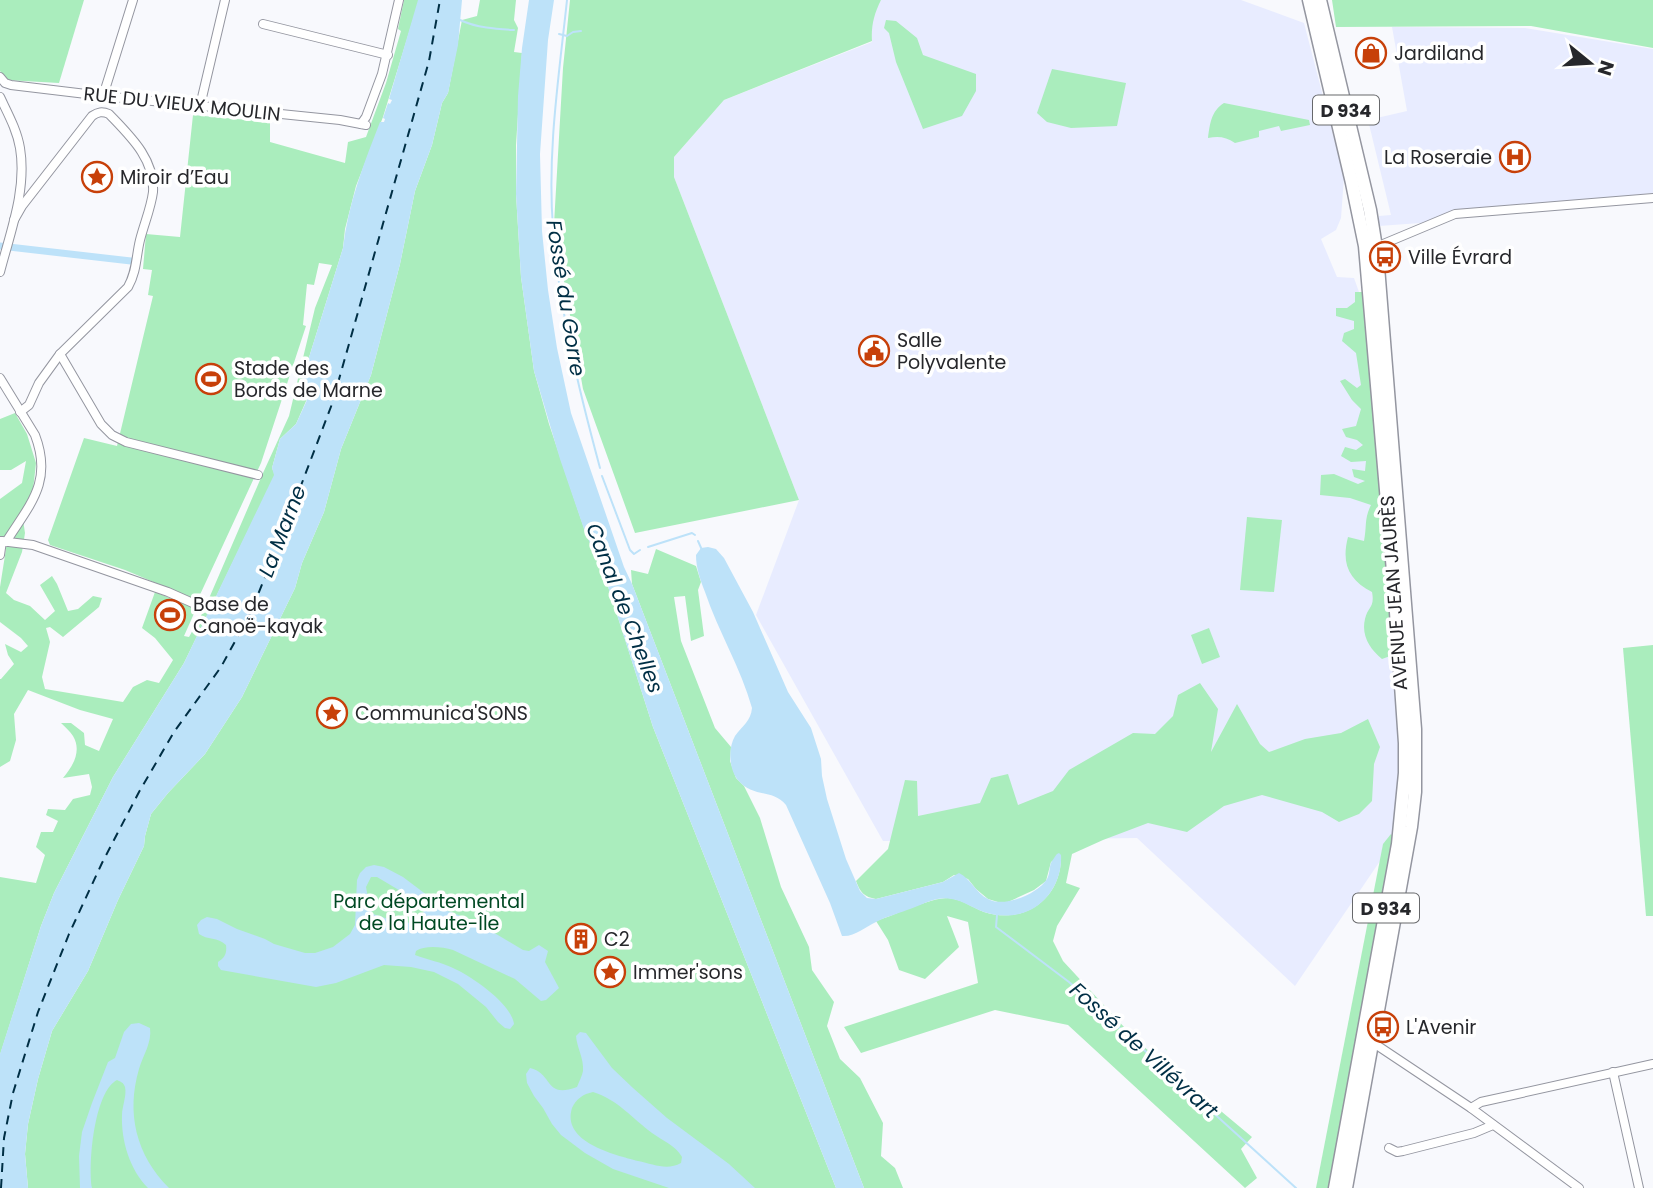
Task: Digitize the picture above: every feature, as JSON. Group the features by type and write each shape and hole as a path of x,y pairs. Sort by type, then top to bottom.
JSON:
{"main road":[{"name":"AVENUE JEAN JAURÈS","path":"1309,0 1365,246 1405,743 1398,844 1335,1188"},
{"name":"AVENUE JEAN JAURÈS","path":"1320,0 1370,209 1376,247 1416,761 1411,827 1346,1188"}],"street":[{"path":"103,96 133,0"},
{"path":"200,106 225,0"},
{"path":"263,24 387,55 400,0"},
{"name":"RUE DU VIEUX MOULIN","path":"0,77 11,85 364,124 387,55"},
{"path":"0,97 20,147 22,172 14,220 0,272"},
{"path":"14,220 92,116 98,112 109,114 150,164 153,192 133,278 128,287 60,354 39,383 29,405 20,412"},
{"path":"20,190 31,195"},
{"path":"1376,247 1455,214 1653,198"},
{"path":"60,354 101,424 112,435 126,442 258,475"},
{"path":"0,378 35,435 42,467 38,490 31,506 3,541 0,555"},
{"path":"3,541 46,549 200,604"},
{"path":"1377,952 1377,981 1368,1035 1372,1042 1471,1108 1572,1186"},
{"path":"1471,1108 1481,1102 1653,1064"},
{"path":"1613,1072 1639,1188"},
{"path":"1389,1148 1397,1152 1403,1151 1474,1133 1493,1125"}],"shaded area":[{"path":"881,0 1241,0 1304,23 1344,177 1341,218 1336,230 1321,239 1337,277 1354,278 1359,292 1364,292 1393,655 1402,731 1395,839 1295,986 1137,838 883,841 756,615 799,500 674,177 674,157 724,100 872,42 871,28"},
{"name":"La Roseraie","path":"1392,27 1525,28 1653,49 1653,193 1455,214 1434,222 1379,226 1379,216 1391,215 1368,120 1407,111"}],"green space":[{"path":"0,0 84,0 59,83 6,80 0,71"},
{"name":"Stade des Bords de Marne","path":"404,0 419,0 383,117 356,186 343,248 302,380 307,399 296,424 280,439 272,468 275,475 184,663 113,777 54,893 0,1055 0,877 36,883 45,855 36,847 41,832 53,832 58,821 46,815 48,809 65,810 73,799 90,795 92,787 89,774 63,778 73,763 77,747 73,736 61,723 71,723 84,733 85,745 99,751 113,719 80,710 28,690 14,714 16,740 10,761 0,767 0,679 14,664 5,644 21,652 28,646 0,622 0,587 6,549 0,546 0,499 22,483 26,461 11,470 0,470 0,419 15,413 27,434 36,463 33,490 22,513 25,533 22,552 6,593 14,600 30,606 45,620 55,611 40,585 52,576 68,611 78,609 93,596 102,598 99,607 63,637 50,627 46,628 50,642 42,677 45,689 123,702 133,687 147,680 159,683 173,660 155,638 142,628 155,592 196,609 184,636 189,637 204,610 289,416 315,308 332,265 319,263 314,285 307,284 303,325 306,326 261,463 198,599 125,570 50,545 48,540 84,438 117,446 153,296 148,295 152,270 143,269 146,234 180,237 193,115 270,122 270,142 345,163 348,142 366,137 386,83 401,31 398,29"},
{"name":"Parc départemental de la Haute-Île","path":"480,0 516,0 514,20 518,28 514,52 522,53 516,145 521,277 534,371 549,424 585,531 604,574 653,727 836,1188 28,1188 25,1154 28,1124 52,1031 88,971 144,846 151,814 205,754 242,697 295,588 302,563 324,512 341,449 371,375 400,264 415,191 432,145 442,103 448,93 462,20 477,16"},
{"path":"570,0 881,0 876,10 872,41 724,100 674,157 674,177 799,500 635,533 583,389 554,224 563,68"},
{"path":"1332,0 1653,0 1653,48 1531,26 1336,27"},
{"path":"886,20 896,21 917,38 923,55 976,74 976,91 962,116 923,129 896,62 889,33 884,28"},
{"path":"1052,69 1126,83 1117,126 1071,128 1047,122 1037,113"},
{"path":"1224,103 1309,120 1310,125 1281,131 1279,126 1259,131 1259,137 1235,143 1229,139 1208,138 1214,114"},
{"path":"1355,292 1364,292 1393,655 1382,659 1370,646 1364,631 1366,615 1373,601 1372,592 1352,576 1346,563 1348,537 1364,541 1366,519 1371,505 1350,498 1320,495 1321,475 1334,474 1358,484 1365,481 1354,477 1352,469 1365,471 1366,461 1351,462 1341,456 1345,447 1356,450 1363,445 1346,437 1342,429 1356,426 1361,409 1340,381 1345,379 1357,388 1361,385 1356,353 1342,341 1344,333 1354,329 1354,321 1336,316 1336,308 1347,308 1355,302"},
{"path":"1247,517 1282,520 1274,592 1240,590"},
{"path":"656,549 696,566 701,582 698,590 704,636 691,641 685,596 674,597 681,641 715,728 731,747 730,761 736,778 744,786 760,818 781,887 809,947 812,970 834,1002 827,1026 840,1059 860,1078 883,1123 881,1156 895,1168 903,1188 864,1188 632,584 631,570 648,574"},
{"path":"1209,628 1220,657 1202,664 1191,635"},
{"path":"1653,645 1653,916 1646,916 1623,648"},
{"path":"1200,683 1218,709 1211,752 1237,704 1260,744 1269,752 1305,739 1341,733 1368,719 1380,747 1374,764 1372,801 1359,814 1339,822 1322,812 1262,795 1224,806 1187,832 1148,823 1072,854 1066,883 1080,888 1057,926 1053,941 1063,961 1137,1041 1252,1137 1241,1149 1257,1178 1245,1188 1068,1025 995,1010 861,1053 844,1027 978,983 968,922 947,916 959,947 925,979 899,970 888,940 876,921 922,904 948,898 984,912 1013,915 1038,905 1048,896 1060,871 1061,855 1051,862 1046,881 1008,902 988,899 968,879 954,875 943,882 876,899 865,895 856,881 888,849 905,780 917,781 918,816 980,803 991,778 1008,774 1018,805 1053,791 1069,770 1133,733 1155,734 1173,716 1178,695"},
{"path":"1391,834 1395,839 1332,1188 1316,1188 1383,844"}],"water":[{"name":"La Marne","path":"418,0 462,0 458,45 448,93 442,103 432,145 415,191 400,264 371,375 341,449 324,512 302,563 295,588 242,697 205,754 151,814 144,846 88,971 52,1031 28,1124 25,1154 28,1188 0,1188 0,1054 41,926 54,893 113,777 184,663 274,475 272,468 280,439 296,424 307,400 302,380 343,248 357,184 380,122 384,122 388,103 392,100 389,99"},
{"name":"Canal de Chelles","path":"529,0 554,0 548,40 540,154 542,231 557,348 571,413 624,567 864,1188 836,1188 653,727 604,574 585,532 560,459 534,371 521,277 516,194 518,96"},
{"path":"701,548 716,549 724,558 753,612 788,692 811,728 821,759 827,799 846,859 860,891 867,898 876,899 943,882 959,873 988,899 1011,901 1043,885 1051,863 1059,853 1059,873 1052,890 1044,900 1024,913 1000,915 984,912 956,900 937,899 883,919 856,933 842,936 786,805 775,797 743,785 732,769 730,752 733,741 748,720 752,708 699,574 696,555"},
{"path":"366,867 384,867 403,877 448,911 476,922 523,950 529,951 539,945 548,951 545,962 559,988 546,1000 541,1001 515,979 453,950 429,947 416,951 415,955 453,968 489,991 511,1016 514,1024 510,1029 498,1022 486,1007 458,984 434,972 384,965 336,983 316,987 221,970 218,962 225,955 226,945 199,934 197,925 207,917 274,944 305,953 333,947 350,934 355,925 357,880","holes":["371,877 377,877 419,902 424,910 422,917 415,922 405,923 373,914 366,887"]},
{"path":"139,1023 150,1028 150,1033 135,1085 134,1117 137,1133 149,1162 169,1188 148,1188 136,1173 125,1145 122,1125 125,1087 117,1080 109,1087 103,1099 94,1130 92,1188 80,1188 79,1156 82,1132 92,1103 108,1062 115,1058 124,1032 131,1024"},
{"path":"580,1032 586,1033 612,1068 633,1088 755,1188 669,1188 613,1169 561,1135 534,1096 527,1083 526,1074 530,1068 538,1071 559,1090 577,1087 583,1066 576,1036","holes":["593,1092 602,1095 672,1146 682,1157 681,1163 665,1167 638,1161 604,1151 582,1138 574,1130 572,1108 586,1094"]}],"waterway":[{"name":"Fossé du Gorre","path":"567,0 553,142 553,228 565,319 600,468"},
{"path":"460,20 493,29 514,30"},
{"path":"559,34 567,36 581,31"},
{"path":"134,182 149,183"},
{"path":"0,246 131,261"},
{"name":"Fossé du Gorre","path":"602,476 630,550 634,554 640,550"},
{"name":"Fossé du Gorre","path":"648,547 692,533 695,535"},
{"name":"Fossé du Gorre","path":"698,541 702,550"},
{"name":"Fossé de Villévrart","path":"997,915 996,927 1069,982 1296,1188"}],"ferry route":[{"path":"1,1188 4,1138 13,1093 38,1012 69,934 139,792 174,732 221,667 250,614 332,404 429,61 440,0"}],"place":[{"name":"Jardiland","path":"1371,53"},
{"name":"La Roseraie","path":"1515,157"},
{"name":"Miroir d’Eau","path":"97,177"},
{"name":"Ville Évrard","path":"1385,257"},
{"name":"Salle Polyvalente","path":"874,351"},
{"name":"Stade des Bords de Marne","path":"211,379"},
{"name":"Base de Canoë-kayak","path":"170,615"},
{"name":"Communica'SONS","path":"332,713"},
{"name":"C2","path":"581,939"},
{"name":"Immer'sons","path":"610,972"},
{"name":"L'Avenir","path":"1383,1027"}]}
